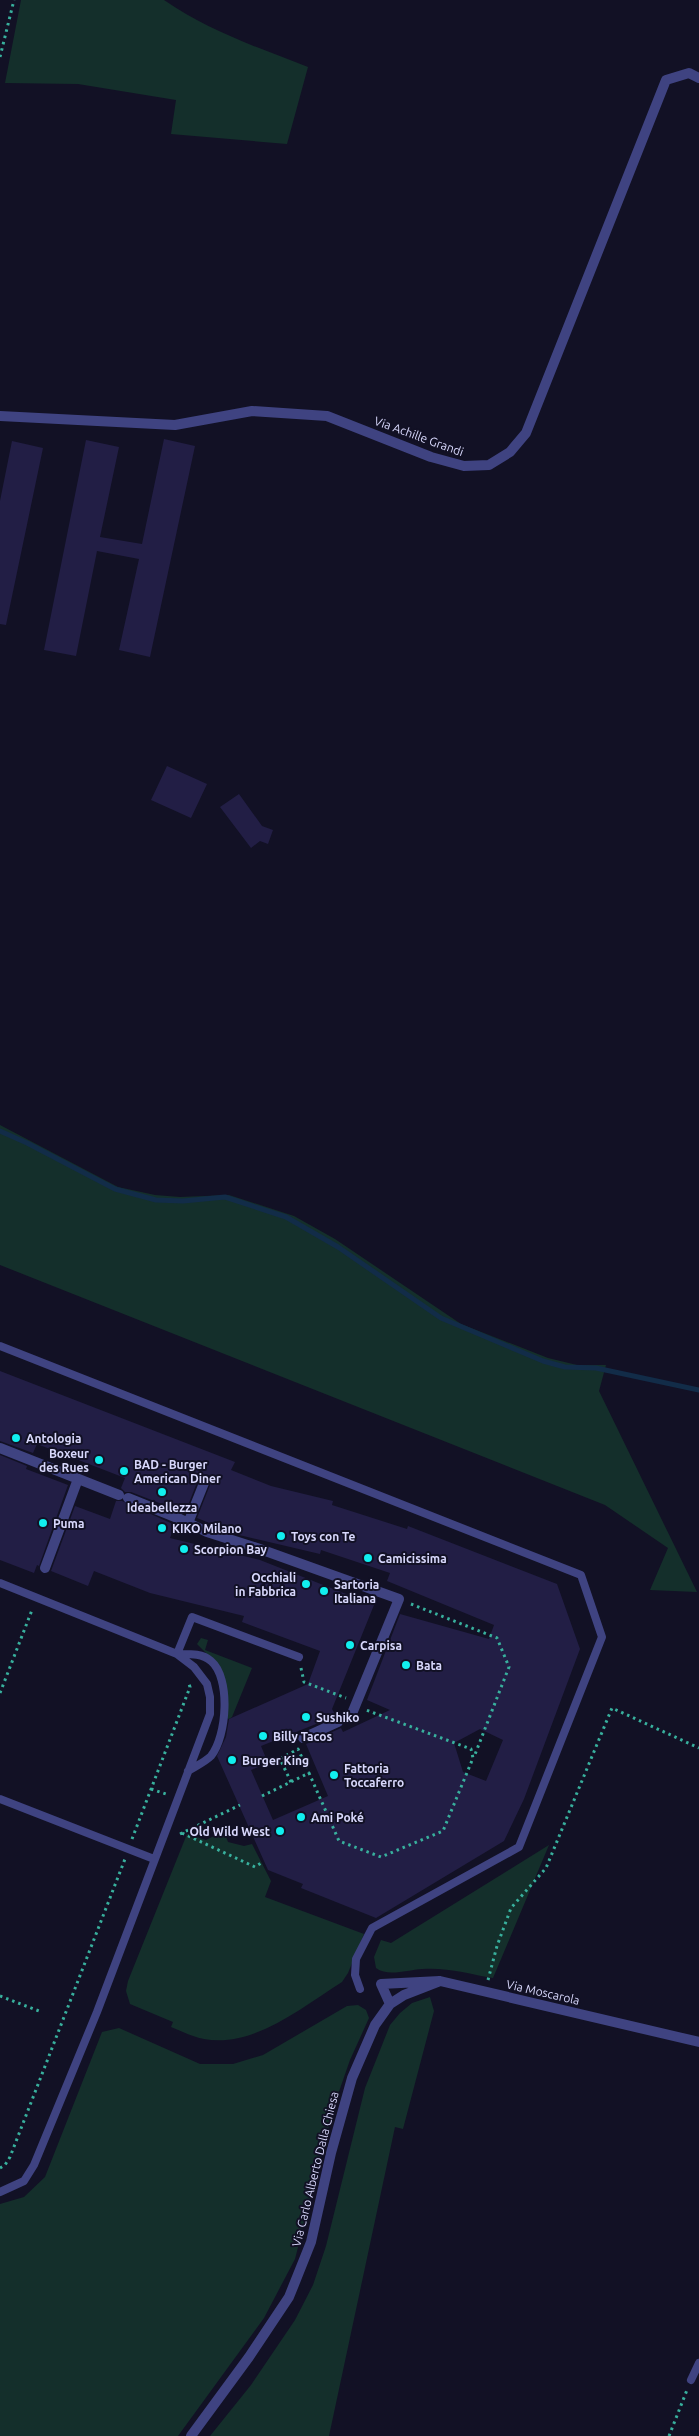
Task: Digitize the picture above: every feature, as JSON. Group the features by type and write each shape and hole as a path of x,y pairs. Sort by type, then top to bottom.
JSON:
{"street":[{"name":"Via Achille Grandi","path":"0,416 175,426 252,411 327,416 431,457 464,466 489,465 510,452 526,433 666,80 689,73 699,78"},
{"path":"0,1448 124,1496 207,1532 398,1599 352,1716"},
{"path":"45,1568 78,1478"},
{"path":"188,1523 204,1483"},
{"path":"303,1738 338,1722"},
{"name":"Via Moscarola","path":"390,2004 381,1984 440,1981 699,2042"},
{"name":"Via Carlo Alberto Dalla Chiesa","path":"191,2436 249,2357 288,2297 311,2242 331,2153 352,2078 375,2025 390,2004 419,1987 440,1981"}],"lane":[{"path":"0,1346 581,1575 602,1637 519,1847 372,1928 356,1959 355,1975 360,1988"},
{"path":"0,1583 178,1654 202,1656 212,1662 223,1684 225,1697 223,1722 212,1755 188,1771"},
{"path":"178,1654 192,1617 299,1657"},
{"path":"0,2192 24,2181 34,2165 97,2012 210,1714 210,1697 207,1684 194,1667 178,1654"},
{"path":"0,1799 154,1859"},
{"path":"691,2380 699,2363"}],"path":[{"path":"0,57 14,0"},
{"path":"290,1782 280,1759 298,1749 339,1841 381,1857 443,1831 509,1668 497,1638 398,1599"},
{"path":"0,1693 32,1610"},
{"path":"299,1657 304,1682 357,1705 471,1749 473,1758"},
{"path":"0,2168 10,2157 190,1687 188,1678"},
{"path":"485,1991 497,1946 511,1908 546,1868 612,1708 699,1748"},
{"path":"262,1796 309,1773"},
{"path":"151,1789 166,1794"},
{"path":"173,1838 240,1805"},
{"path":"182,1834 255,1867 262,1863"},
{"path":"0,1996 39,2011"},
{"path":"669,2436 691,2380"}],"green space":[{"path":"21,0 164,0 216,29 308,67 287,144 171,134 176,100 78,84 5,83"},
{"path":"0,1125 118,1187 155,1195 180,1197 229,1195 294,1216 335,1239 461,1324 548,1358 577,1365 606,1365 599,1391 697,1592 650,1590 668,1548 605,1505 0,1265"},
{"path":"201,1638 208,1640 205,1650 252,1668 232,1717 229,1719 224,1717 226,1707 211,1658 197,1644"},
{"path":"224,1831 228,1842 244,1846 252,1844 271,1881 265,1897 364,1934 348,1973 342,1982 294,2013 259,2032 223,2040 200,2038 171,2027 173,2022 130,2004 126,1991 128,1981 187,1834 206,1840"},
{"path":"549,1845 493,1978 440,1969 392,1973 376,1968 374,1957 381,1940 391,1943"},
{"path":"430,1997 434,2011 403,2129 395,2127 329,2436 210,2436 251,2385 295,2320 313,2285 326,2246 365,2088 390,2025 412,2003"},
{"path":"358,2005 366,2010 369,2018 350,2060 335,2103 295,2259 264,2318 178,2436 0,2436 0,2204 24,2197 45,2177 102,2032 119,2028 200,2064 233,2064 263,2055 347,2006"}],"building":[{"path":"164,439 195,446 150,657 119,650 139,559 97,551 76,656 44,650 86,440 119,447 100,537 142,544"},
{"path":"12,441 43,448 6,625 0,624 0,501"},
{"path":"167,766 207,784 191,818 151,800"},
{"path":"239,794 262,826 273,830 268,844 260,841 251,848 220,807"},
{"path":"0,1371 235,1462 231,1470 271,1486 333,1501 332,1505 407,1529 408,1526 557,1584 580,1649 524,1799 504,1841 376,1918 301,1888 303,1884 268,1870 217,1756 226,1737 229,1719 308,1684 320,1651 242,1622 244,1616 150,1593 94,1571 88,1586 51,1571 75,1506 110,1519 116,1501 122,1501 175,1525 170,1538 260,1560 374,1605 332,1709 336,1716 261,1746 268,1763 251,1770 273,1820 328,1796 306,1744 341,1728 343,1732 390,1710 367,1700 400,1614 489,1639 494,1625 387,1581 390,1573 321,1550 320,1554 239,1535 197,1518 210,1485 210,1479 206,1476 198,1480 185,1513 131,1492 125,1492 121,1488 125,1478 37,1444 33,1453 0,1441","holes":["480,1729 503,1740 486,1781 463,1772 454,1743"]},
{"path":"0,1455 27,1466 26,1469 68,1485 39,1566 37,1565 34,1573 0,1560"}],"waterway":[{"path":"0,1131 115,1189 156,1200 183,1201 225,1197 286,1217 338,1247 441,1318 543,1361 565,1367 596,1368 699,1390"}],"place":[{"name":"Antologia","path":"16,1438"},
{"name":"Boxeur des Rues","path":"99,1460"},
{"name":"BAD - Burger American Diner","path":"124,1471"},
{"name":"Ideabellezza","path":"162,1492"},
{"name":"Puma","path":"43,1523"},
{"name":"KIKO Milano","path":"162,1528"},
{"name":"Toys con Te","path":"281,1536"},
{"name":"Scorpion Bay","path":"184,1549"},
{"name":"Camicissima","path":"368,1558"},
{"name":"Occhiali in Fabbrica","path":"306,1584"},
{"name":"Sartoria Italiana","path":"324,1591"},
{"name":"Carpisa","path":"350,1645"},
{"name":"Bata","path":"406,1665"},
{"name":"Sushiko","path":"306,1717"},
{"name":"Billy Tacos","path":"263,1736"},
{"name":"Burger King","path":"232,1760"},
{"name":"Fattoria Toccaferro","path":"334,1775"},
{"name":"Ami Poké","path":"301,1817"},
{"name":"Old Wild West","path":"280,1831"}]}
